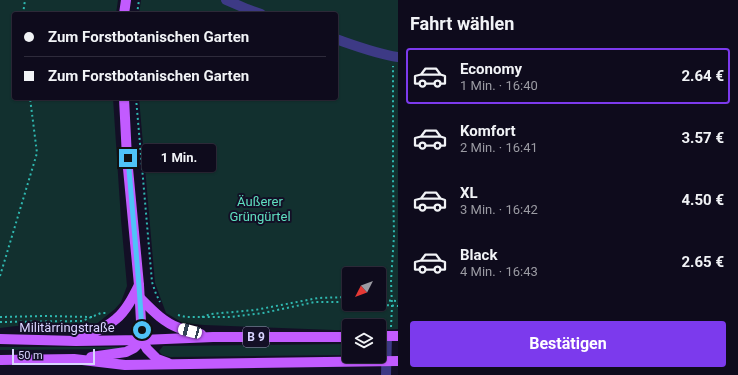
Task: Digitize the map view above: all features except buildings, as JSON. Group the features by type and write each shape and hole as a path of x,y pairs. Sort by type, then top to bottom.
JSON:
{"main road":[{"path":"124,12 126,0"},
{"path":"124,100 142,340 147,349 157,359 170,364"},
{"name":"B 9","path":"76,340 107,326 117,318 129,303 139,286"},
{"name":"B 9","path":"140,298 167,322 179,328 212,337"},
{"name":"Militärringstraße","path":"0,340 142,340 212,337 342,336"},
{"path":"386,336 398,336"},
{"name":"B 9","path":"0,360 74,359 126,352 134,348 142,340"},
{"name":"B 9","path":"74,359 125,365 342,362"},
{"name":"B 9","path":"386,361 398,361"}],"street":[{"path":"226,0 254,12"},
{"path":"338,40 373,52 396,57"},
{"path":"386,363 386,375"}],"path":[{"path":"22,12 25,0"},
{"path":"137,12 139,0"},
{"path":"386,333 391,328 392,306 391,281 394,236 393,178 396,57"},
{"path":"0,276 37,153 30,100"},
{"path":"136,100 152,282 156,294 163,305"},
{"path":"342,297 318,298 255,310 211,314 199,317 230,317 263,313 315,302 342,302"},
{"path":"386,301 398,301"},
{"path":"386,305 398,306"},
{"path":"0,317 93,317 82,322 0,322"}],"green space":[{"path":"0,0 118,0 116,12 12,12 12,100 113,100 127,286 121,302 115,309 95,325 16,326 0,328"},
{"name":"Äußerer Grüngürtel","path":"141,0 398,0 398,329 386,330 386,319 342,319 342,330 204,325 183,323 166,313 155,283 139,100 338,100 338,12 139,12"},
{"path":"342,344 342,355 170,357 163,355 159,351 163,346"},
{"path":"0,347 123,347 124,349 0,350"}],"route":[{"path":"128,158 142,330"}]}
